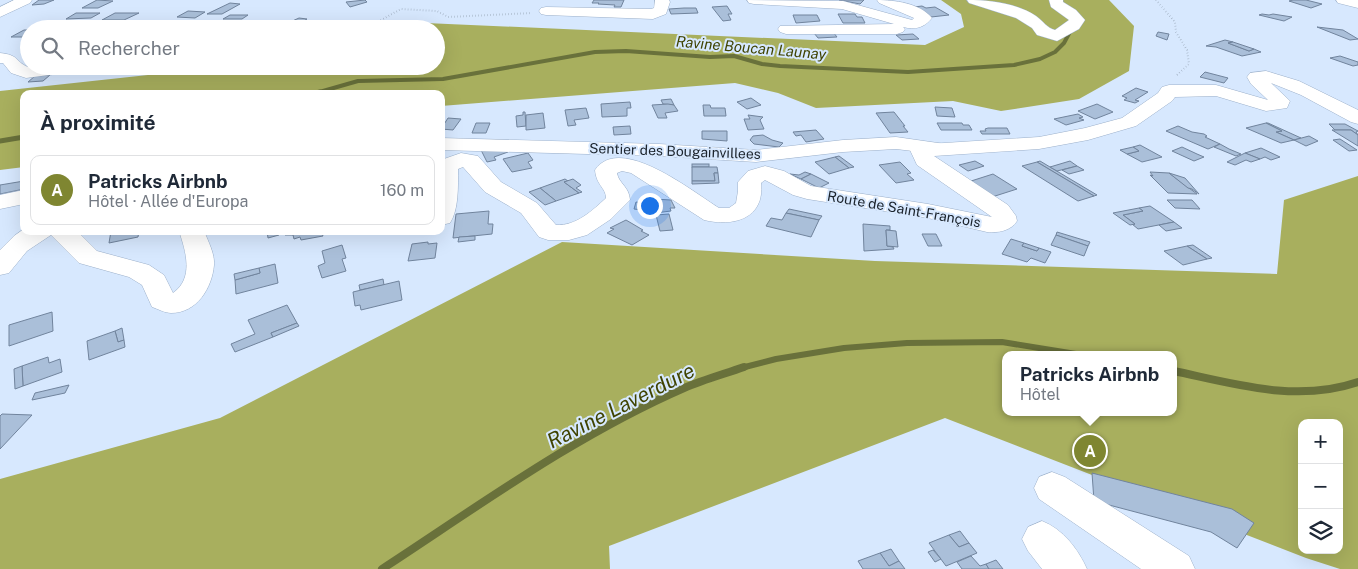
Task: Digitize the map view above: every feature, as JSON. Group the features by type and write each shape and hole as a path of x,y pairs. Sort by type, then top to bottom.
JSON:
{"main road":[{"path":"0,13 25,0"},
{"path":"546,11 653,14 661,11 662,0"},
{"path":"754,0 843,5 914,25"},
{"path":"786,29 894,29 914,25 924,18 912,10 884,0"},
{"path":"974,0 1030,18 1039,25 1043,32 1057,36 1073,26 1077,20 1071,13 1056,4 1056,0"},
{"path":"1342,0 1358,4"},
{"path":"0,58 8,59 20,70"},
{"path":"938,148 1039,143 1088,134 1129,122 1165,96 1169,91 1197,88 1216,90 1238,95 1261,104 1276,106 1280,104 1280,101 1256,77 1269,76 1289,83 1358,118"},
{"name":"Sentier des Bougainvillees","path":"445,144 611,156 756,156 843,146 896,143 938,148"},
{"name":"Route de Saint-François","path":"611,156 639,168 713,215 724,216 738,213 744,209 749,204 751,194 749,182 754,176 764,173 774,175 804,192 948,214 990,224 1002,223 1005,220 999,210 925,160 921,150 938,148"},
{"path":"445,197 447,166 461,160 470,161 493,187 529,208 548,232 566,234 585,228 618,200 618,192 607,179 606,170 611,156"},
{"path":"0,202 20,198"},
{"path":"0,267 16,246 31,235"},
{"path":"67,235 88,257 139,270 154,281 162,302 171,304 181,301 193,292 201,264 193,235"},
{"path":"1052,488 1175,569"},
{"path":"1042,539 1067,569"}],"path":[{"path":"1156,0 1168,12 1176,26 1176,33 1186,45 1189,55 1189,64 1177,75 1164,81 1169,91"},
{"path":"381,20 401,9 437,11 448,16 525,14 546,11"}],"green space":[{"path":"941,0 1109,0 1134,26 1129,71 1079,99 1001,111 953,101 816,108 778,93 735,83 445,106 445,90 20,90 20,168 0,170 0,91 148,75 445,75 445,24 925,45 964,27 961,14"},
{"path":"1358,176 1358,569 1340,569 1306,558 945,418 609,546 610,569 0,569 0,479 220,418 562,242 875,261 1277,274 1284,200"}],"building":[{"path":"39,0 54,0 44,4 32,5"},
{"path":"97,0 113,1 98,8 82,8"},
{"path":"365,0 367,2 350,7 346,2"},
{"path":"594,0 624,0 621,7 614,7 615,5 592,3"},
{"path":"839,0 864,0 860,4"},
{"path":"1306,0 1322,4 1311,8 1289,1"},
{"path":"230,3 240,4 222,14 207,14"},
{"path":"727,6 732,14 728,14 731,20 723,21 712,7"},
{"path":"922,6 926,8 935,7 949,15 931,17 914,7"},
{"path":"696,8 698,13 671,14 669,9"},
{"path":"188,11 205,12 195,18 177,17"},
{"path":"76,13 100,13 91,18 66,19"},
{"path":"115,13 139,13 124,20 102,20"},
{"path":"838,14 855,14 857,17 862,17 865,23 843,23"},
{"path":"230,15 248,15 242,19 223,19"},
{"path":"793,15 817,15 820,21 796,23"},
{"path":"1259,15 1292,17 1284,21"},
{"path":"1317,27 1343,30 1358,39 1350,40"},
{"path":"20,32 20,37 11,37"},
{"path":"833,32 837,37 818,38 814,33"},
{"path":"1158,32 1169,34 1167,40 1156,36"},
{"path":"913,34 919,39 902,40 896,35"},
{"path":"1225,40 1233,42 1228,43 1249,51 1254,49 1261,52 1242,56 1216,47 1206,46"},
{"path":"1233,42 1254,49 1249,51 1228,43"},
{"path":"1340,56 1358,62 1358,65 1353,66 1330,58"},
{"path":"1205,72 1228,78 1224,83 1200,77"},
{"path":"50,75 43,81 28,82 35,76"},
{"path":"1136,88 1148,92 1135,100 1139,101 1135,103 1124,100 1127,98 1122,96"},
{"path":"751,98 761,105 747,109 737,102"},
{"path":"671,99 674,105 663,104 661,100"},
{"path":"630,102 631,108 627,108 627,116 602,117 601,104"},
{"path":"1097,104 1113,112 1095,119 1078,111"},
{"path":"652,105 674,105 678,111 665,113 667,118 658,118"},
{"path":"703,105 710,105 711,108 725,108 726,116 704,116"},
{"path":"935,107 952,108 955,117 937,116"},
{"path":"586,108 589,118 574,120 576,125 568,126 565,110"},
{"path":"523,112 525,112 526,126 517,127 516,116 523,115"},
{"path":"894,112 908,132 890,133 876,113"},
{"path":"543,113 545,128 526,130 526,115"},
{"path":"1078,114 1083,117 1079,118 1084,120 1066,125 1054,119"},
{"path":"748,115 763,117 760,120 764,129 748,130 744,119 750,119"},
{"path":"448,118 461,119 453,130 445,129 445,123"},
{"path":"476,123 490,123 486,133 472,133"},
{"path":"937,123 962,123 963,125 969,125 972,130 941,130"},
{"path":"1266,123 1301,138 1294,140 1276,132 1282,131"},
{"path":"1266,123 1282,131 1276,132 1294,140 1281,143 1246,128"},
{"path":"1329,124 1345,124 1358,131 1356,132 1358,135 1351,130 1335,130"},
{"path":"630,126 631,134 614,135 613,127"},
{"path":"1178,126 1192,132 1204,134 1207,136 1205,137 1220,144 1208,149 1166,131"},
{"path":"1007,128 1010,134 982,134 980,131 986,131 985,129"},
{"path":"816,130 824,139 806,142 801,135 796,136 793,132"},
{"path":"1332,130 1351,130 1358,135 1358,146"},
{"path":"702,131 727,131 727,141 702,139"},
{"path":"763,135 783,143 779,147 754,144 750,140 753,136"},
{"path":"1309,136 1318,141 1306,146 1294,140"},
{"path":"1340,139 1357,150 1349,151 1333,140"},
{"path":"1220,144 1241,154 1236,156 1214,147"},
{"path":"1140,145 1162,157 1142,162 1127,154 1139,151 1133,147"},
{"path":"1133,147 1139,151 1127,154 1120,150"},
{"path":"1182,147 1204,157 1194,161 1172,151"},
{"path":"480,148 505,148 508,152 494,157 496,160 487,162"},
{"path":"1261,148 1280,157 1271,160 1265,157 1260,159 1245,153"},
{"path":"528,153 533,160 528,162 532,168 512,172 503,159"},
{"path":"1245,153 1260,159 1251,162 1246,160 1235,165 1227,162"},
{"path":"839,156 854,167 849,168 835,157"},
{"path":"835,157 849,168 829,174 815,162"},
{"path":"975,161 984,166 968,171 959,165"},
{"path":"1040,161 1097,195 1094,196 1037,162"},
{"path":"1070,161 1077,166 1057,171 1050,167"},
{"path":"900,162 911,173 907,174 914,180 896,183 879,165"},
{"path":"1037,162 1094,196 1078,201 1022,166"},
{"path":"692,164 709,164 709,167 692,167"},
{"path":"1077,166 1084,170 1069,174 1062,170"},
{"path":"692,167 717,167 718,173 714,173 715,181 692,181"},
{"path":"805,172 811,174 801,179 790,174 799,175"},
{"path":"1150,172 1169,173 1197,194 1168,193 1150,175 1153,176"},
{"path":"714,173 718,173 719,183 692,184 692,181 715,181"},
{"path":"1169,173 1185,178 1199,194 1188,188"},
{"path":"811,174 829,183 819,188 801,179"},
{"path":"993,174 1017,189 992,197 968,182"},
{"path":"565,179 568,181 564,182 579,193 556,201 540,188"},
{"path":"573,179 581,185 576,188 582,192 579,193 564,182"},
{"path":"20,182 20,190 0,194 0,185"},
{"path":"540,188 556,201 545,205 529,192"},
{"path":"652,197 653,199 671,200 675,208 670,208 671,211 655,213 650,201 647,202 645,198"},
{"path":"1167,200 1192,200 1200,209 1175,208"},
{"path":"636,202 644,203 642,210 634,209"},
{"path":"1150,206 1174,222 1138,229 1132,224 1135,224 1123,215 1143,211 1139,208"},
{"path":"1139,208 1143,211 1123,215 1135,224 1130,225 1113,213"},
{"path":"789,209 822,216 819,220 786,213"},
{"path":"489,211 488,224 493,224 492,234 453,238 456,214"},
{"path":"786,213 819,220 811,237 766,226 771,218 782,220"},
{"path":"669,214 673,230 660,231 656,215"},
{"path":"626,220 649,235 632,245 607,233 614,229 610,228"},
{"path":"1174,222 1182,228 1166,231 1159,225"},
{"path":"863,224 890,226 890,230 886,230 887,246 894,249 864,251"},
{"path":"886,230 896,231 898,247 887,246"},
{"path":"1057,232 1090,242 1088,246 1056,235"},
{"path":"922,234 936,234 942,246 928,246"},
{"path":"110,235 138,235 138,237 109,243"},
{"path":"268,235 279,235 268,238"},
{"path":"293,235 323,236 301,240 300,237 294,239"},
{"path":"1056,235 1088,246 1084,256 1051,245"},
{"path":"475,236 475,240 458,242 459,237"},
{"path":"1011,239 1024,243 1022,246 1037,251 1039,248 1051,252 1045,263 1031,258 1027,262 1002,254"},
{"path":"428,242 428,244 437,243 435,258 408,261 412,244"},
{"path":"1024,243 1039,248 1037,251 1022,246"},
{"path":"342,245 346,258 342,259 346,271 322,278 318,266 325,263 322,251"},
{"path":"1193,245 1212,258 1207,259 1187,246"},
{"path":"1187,246 1207,259 1183,265 1164,251"},
{"path":"275,264 278,283 236,294 235,280 260,273 259,268"},
{"path":"259,268 260,273 235,280 234,274"},
{"path":"383,279 384,285 360,290 359,285"},
{"path":"399,281 402,300 361,310 360,305 355,306 353,292"},
{"path":"287,305 297,323 271,333 273,337 235,352 231,344 255,334 248,320"},
{"path":"52,312 53,331 9,346 9,325"},
{"path":"297,323 299,326 273,337 271,333"},
{"path":"122,328 124,340 118,342 115,331"},
{"path":"115,331 118,342 124,340 125,347 89,360 87,341"},
{"path":"48,357 49,363 60,359 62,372 23,386 22,366"},
{"path":"22,366 23,386 15,389 14,369"},
{"path":"69,385 65,393 32,400 35,393"},
{"path":"2,414 32,415 0,449 0,416"},
{"path":"1092,473 1232,509 1254,523 1237,548 1211,532 1094,501"},
{"path":"960,531 969,543 959,547 949,535"},
{"path":"949,535 959,547 969,543 977,553 946,566 929,543"},
{"path":"891,549 899,561 889,566 880,553"},
{"path":"933,550 941,559 935,562 928,552"},
{"path":"880,553 889,566 899,561 905,569 863,569 858,561"},
{"path":"971,556 980,566 986,564 989,569 962,569 957,562"},
{"path":"996,560 1003,569 989,569 986,564"}],"waterway":[{"name":"Ravine Boucan Launay","path":"326,90 358,81 443,79 595,52 626,51 710,57 734,56 762,64 780,66 908,72 1014,65 1040,59 1055,52 1064,43 1072,28"},
{"name":"Ravine Boucan Launay","path":"0,141 20,138"},
{"name":"Ravine Laverdure","path":"741,368 776,359 844,348 907,343 1002,342 1057,351"},
{"name":"Ravine Laverdure","path":"382,569 529,472 605,427 684,388 741,368"},
{"name":"Ravine Laverdure","path":"1177,372 1243,386 1289,391 1312,391 1358,382"}],"place":[{"name":"Patricks Airbnb","path":"1090,451"}]}
